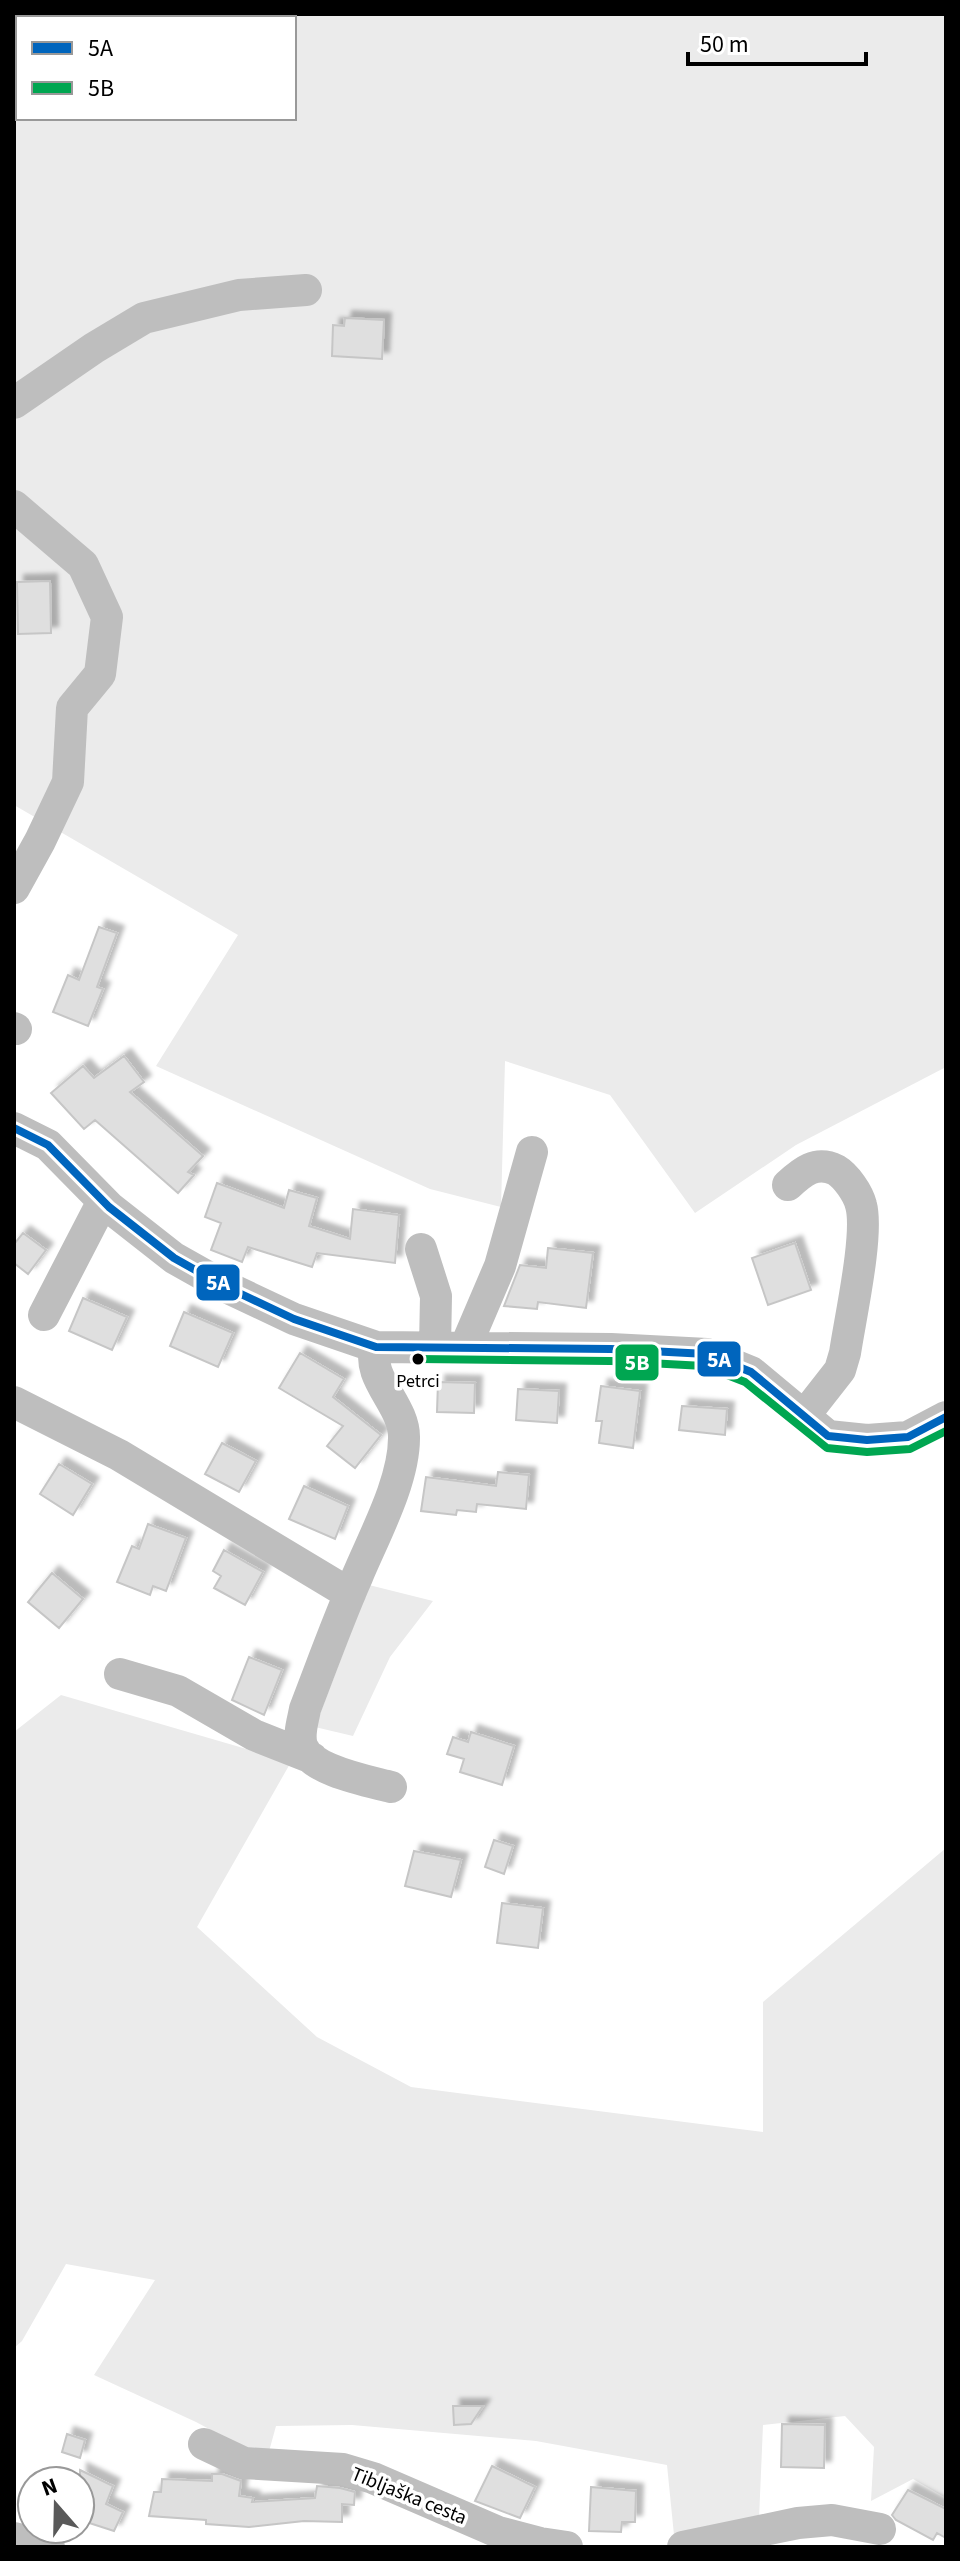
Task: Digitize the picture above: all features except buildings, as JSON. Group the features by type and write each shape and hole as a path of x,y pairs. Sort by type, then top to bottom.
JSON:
{"street":[{"path":"14,403 144,318 239,295 306,290"},
{"path":"14,506 83,565 107,617 100,674 72,708 68,782 14,888"},
{"path":"14,1128 48,1145 103,1201 174,1258 294,1319 421,1347 611,1349 707,1354 751,1372 828,1436 867,1440 908,1437 946,1417"},
{"path":"312,1758 302,1748 300,1734 305,1709 389,1502 401,1461 405,1436 386,1388 405,1371 421,1347 500,1266 532,1152"},
{"path":"788,1185 804,1170 822,1165 839,1171 852,1186 861,1205 863,1234 845,1353 840,1370 804,1416"},
{"path":"44,1315 103,1201"},
{"path":"421,1249 436,1296 421,1347"},
{"path":"14,1402 119,1455 350,1594"},
{"path":"120,1674 178,1691 254,1735 312,1758 337,1773 391,1787"},
{"name":"Tibljaška cesta","path":"204,2444 244,2463 343,2469 373,2478 498,2532 567,2547"},
{"path":"683,2547 798,2523 832,2520 880,2529"},
{"path":"776,2547 786,2540 798,2523"},
{"path":"14,2538 49,2547"}],"shaded area":[{"path":"14,14 946,14 946,1067 796,1145 695,1213 610,1095 505,1061 501,1207 430,1189 156,1066 238,935 14,805"},
{"path":"369,1585 433,1601 390,1657 353,1736 315,1727"},
{"path":"61,1695 291,1762 197,1927 317,2037 411,2087 763,2132 763,2002 946,1848 946,2498 913,2479 871,2501 874,2447 845,2416 763,2425 759,2519 674,2535 667,2465 536,2441 352,2425 276,2426 268,2455 258,2455 196,2422 94,2375 155,2280 66,2264 22,2341 14,2348 14,1732"}],"transit line":[{"name":"5A","path":"14,1128 48,1145 109,1207 174,1258 294,1319 376,1347 611,1349 707,1354 751,1372 828,1436 867,1440 908,1437 946,1417"},
{"name":"5B","path":"418,1359 611,1361 704,1366 745,1382 827,1448 867,1452 910,1449 946,1431"}],"place":[{"name":"Petrci","path":"418,1359"}]}
